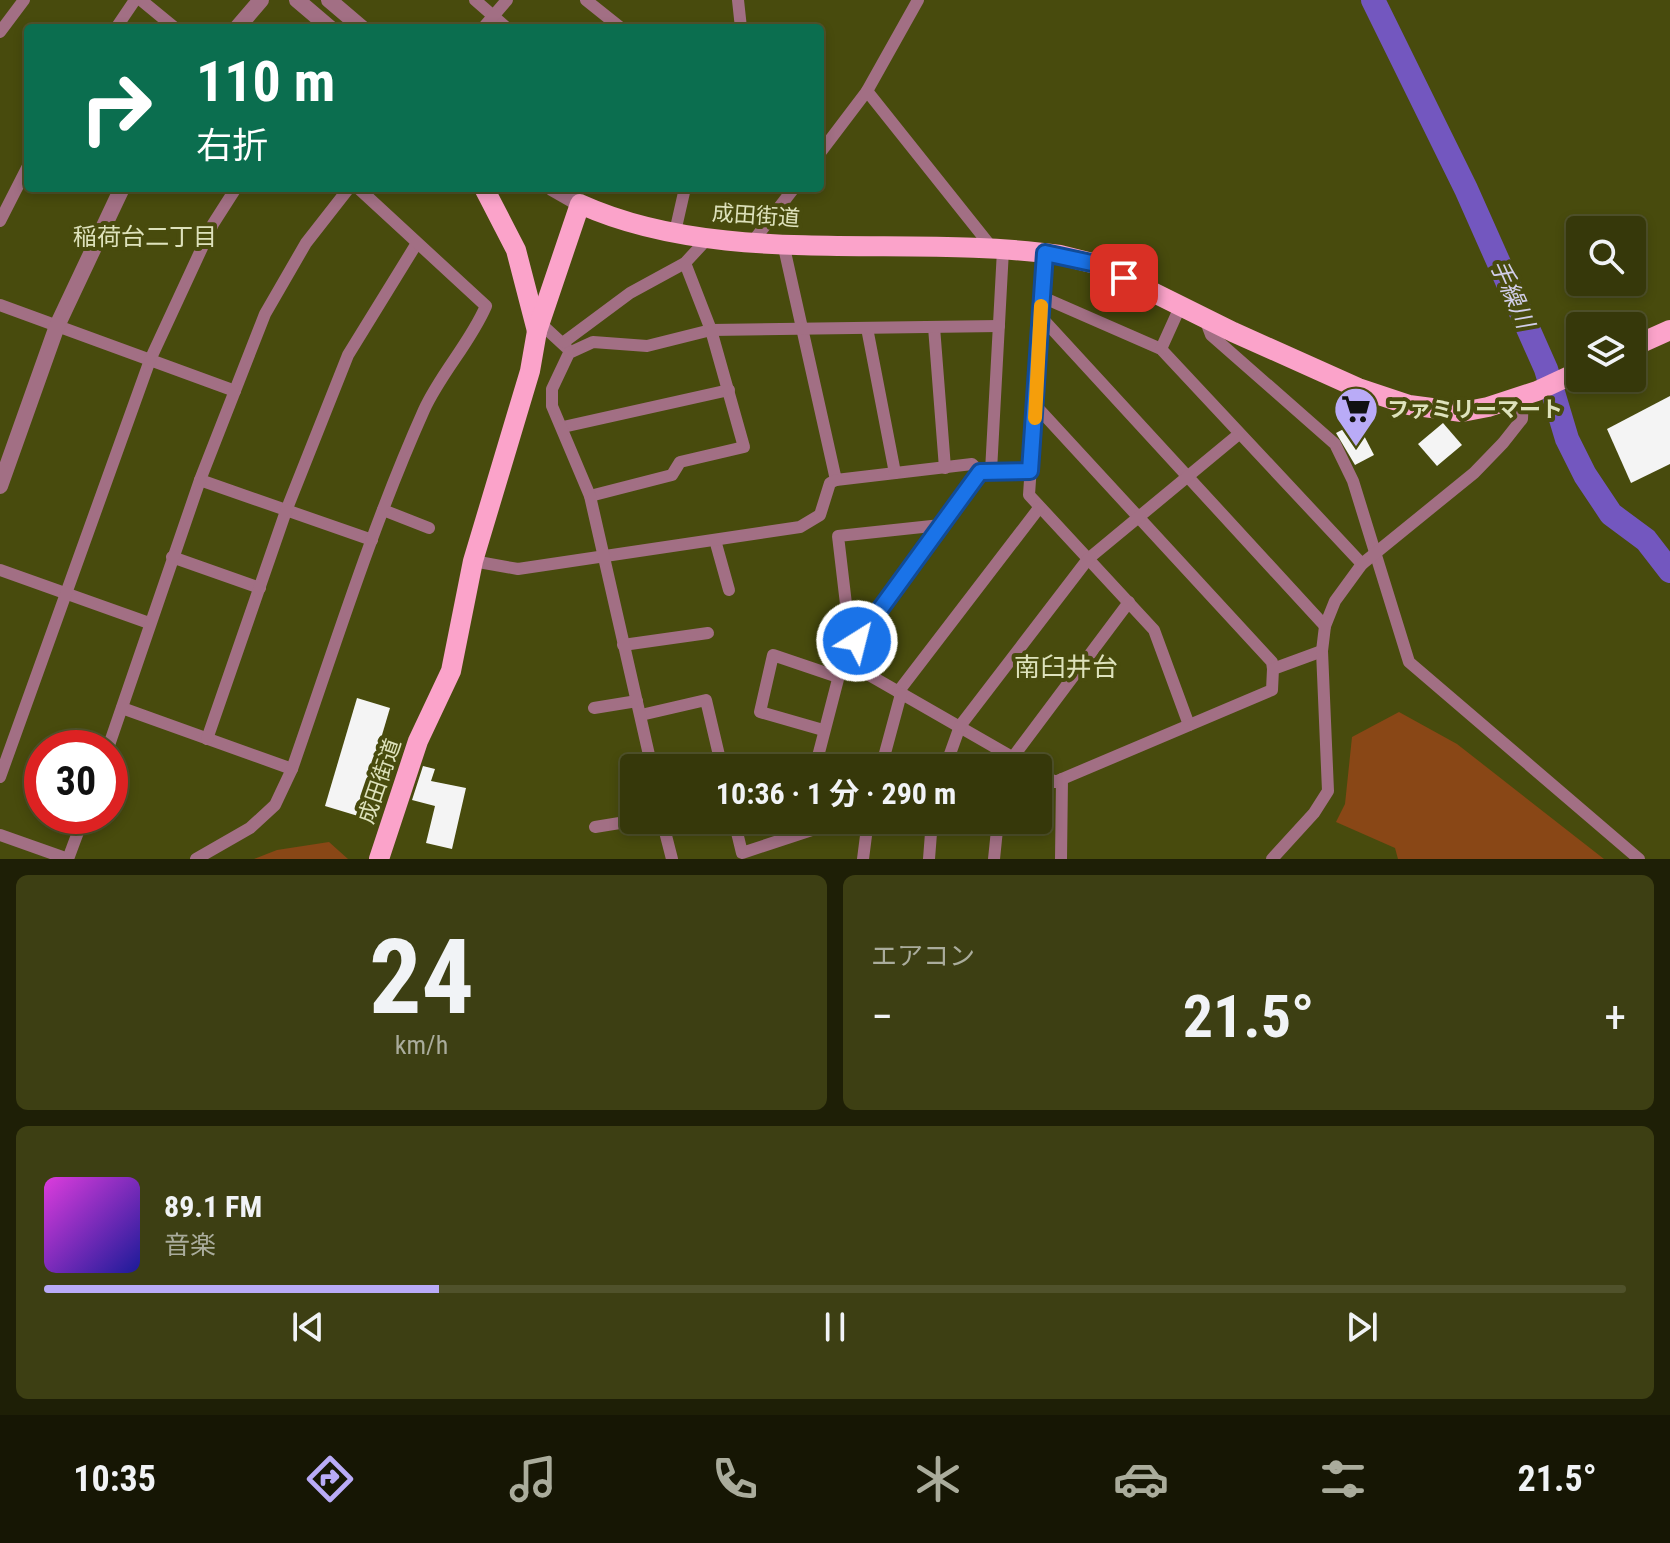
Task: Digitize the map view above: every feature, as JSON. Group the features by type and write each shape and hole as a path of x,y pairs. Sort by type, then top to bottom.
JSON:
{"highway":[{"path":"486,192 516,250 539,327"},
{"name":"成田街道","path":"379,859 418,741 451,671 473,561 530,371 539,327 580,204 617,220 709,237 783,243 1045,253 1096,264 1205,319 1358,388 1409,405 1462,412 1530,394 1566,378"},
{"path":"1646,341 1670,330"}],"street":[{"path":"0,32 24,0"},
{"path":"119,24 135,0"},
{"path":"141,0 170,24"},
{"path":"240,24 261,0"},
{"path":"297,0 325,24"},
{"path":"329,0 357,24"},
{"path":"475,0 502,24"},
{"path":"486,24 507,0"},
{"path":"586,0 616,24"},
{"path":"738,0 741,24"},
{"path":"824,148 867,91 918,0"},
{"path":"818,754 843,660 941,525 986,472 999,326 998,250 867,91"},
{"path":"0,221 24,174"},
{"path":"0,486 57,326 120,192"},
{"path":"0,777 150,360 207,236 234,192"},
{"path":"114,730 200,480 282,280 346,192"},
{"path":"196,859 250,828 275,805 292,769 383,510 426,407 486,306 362,192"},
{"path":"559,192 580,204"},
{"path":"564,192 580,204"},
{"path":"675,232 684,192"},
{"path":"754,240 791,192"},
{"path":"649,754 590,496 552,406 552,389 566,348 630,293 685,263 709,237"},
{"path":"207,739 286,511 348,355 417,243"},
{"path":"783,243 836,480"},
{"path":"1045,253 1029,495 1154,630 1189,725"},
{"path":"590,496 672,475 680,462 744,447 711,330 685,263"},
{"path":"1042,297 1161,349 1362,564"},
{"path":"0,305 235,391"},
{"path":"1161,349 1180,307"},
{"path":"1041,317 1325,626"},
{"path":"1205,319 1211,335 1335,444 1353,481 1377,552 1405,653 1415,670 1639,859"},
{"path":"566,348 593,342 647,346 711,330 999,326"},
{"path":"539,327 566,348"},
{"path":"934,327 945,468"},
{"path":"867,328 895,473"},
{"path":"563,427 729,390"},
{"path":"1272,859 1314,813 1328,791 1322,651 1325,626 1335,601 1362,564 1474,473 1503,443 1522,419 1530,394"},
{"path":"1036,406 1272,662 1273,669 1272,690 1055,782 1052,780"},
{"path":"950,754 960,726 1088,559 1239,434"},
{"path":"473,561 518,569 800,527 820,515 830,483 836,480 972,464 986,472 1030,471"},
{"path":"200,480 372,540"},
{"path":"885,754 900,693 1039,508"},
{"path":"383,510 429,528"},
{"path":"871,621 846,604 838,536 941,525"},
{"path":"715,540 729,590"},
{"path":"172,557 260,588"},
{"path":"0,570 149,623"},
{"path":"1018,754 1129,602"},
{"path":"623,645 708,633"},
{"path":"1273,669 1322,651"},
{"path":"823,730 760,712 773,655 838,677"},
{"path":"843,660 960,726 999,754"},
{"path":"641,715 706,700 719,754"},
{"path":"594,708 637,701"},
{"path":"122,708 292,769"},
{"path":"1061,859 1062,779"},
{"path":"595,827 620,823"},
{"path":"0,835 68,859 77,834"},
{"path":"666,834 672,859"},
{"path":"737,834 742,853 800,834"},
{"path":"863,859 866,834"},
{"path":"929,859 931,834"},
{"path":"994,859 997,834"}],"shaded area":[{"path":"1399,712 1457,744 1604,859 1398,859 1395,848 1336,822 1345,804 1352,737"},
{"path":"329,842 348,859 254,859 277,850"}],"building":[{"path":"1670,396 1670,464 1631,483 1607,429"},
{"path":"1357,422 1374,455 1355,465 1336,433"},
{"path":"1443,423 1462,445 1437,466 1418,444"},
{"path":"357,698 390,708 358,816 325,806"},
{"path":"423,766 435,769 431,781 466,788 452,849 426,843 435,806 412,800"}],"waterway":[{"name":"手繰川","path":"1373,0 1466,189 1546,369 1567,439 1585,475 1611,514 1646,540 1670,571"}],"slow traffic":[{"path":"1035,418 1041,306"}],"place":[{"name":"ファミリーマート","path":"1356,448"}],"district":[{"name":"稲荷台二丁目","path":"145,237"},
{"name":"南臼井台","path":"1066,667"}],"route":[{"path":"857,641 980,472 1030,471 1045,253 1096,264 1124,278"}]}
